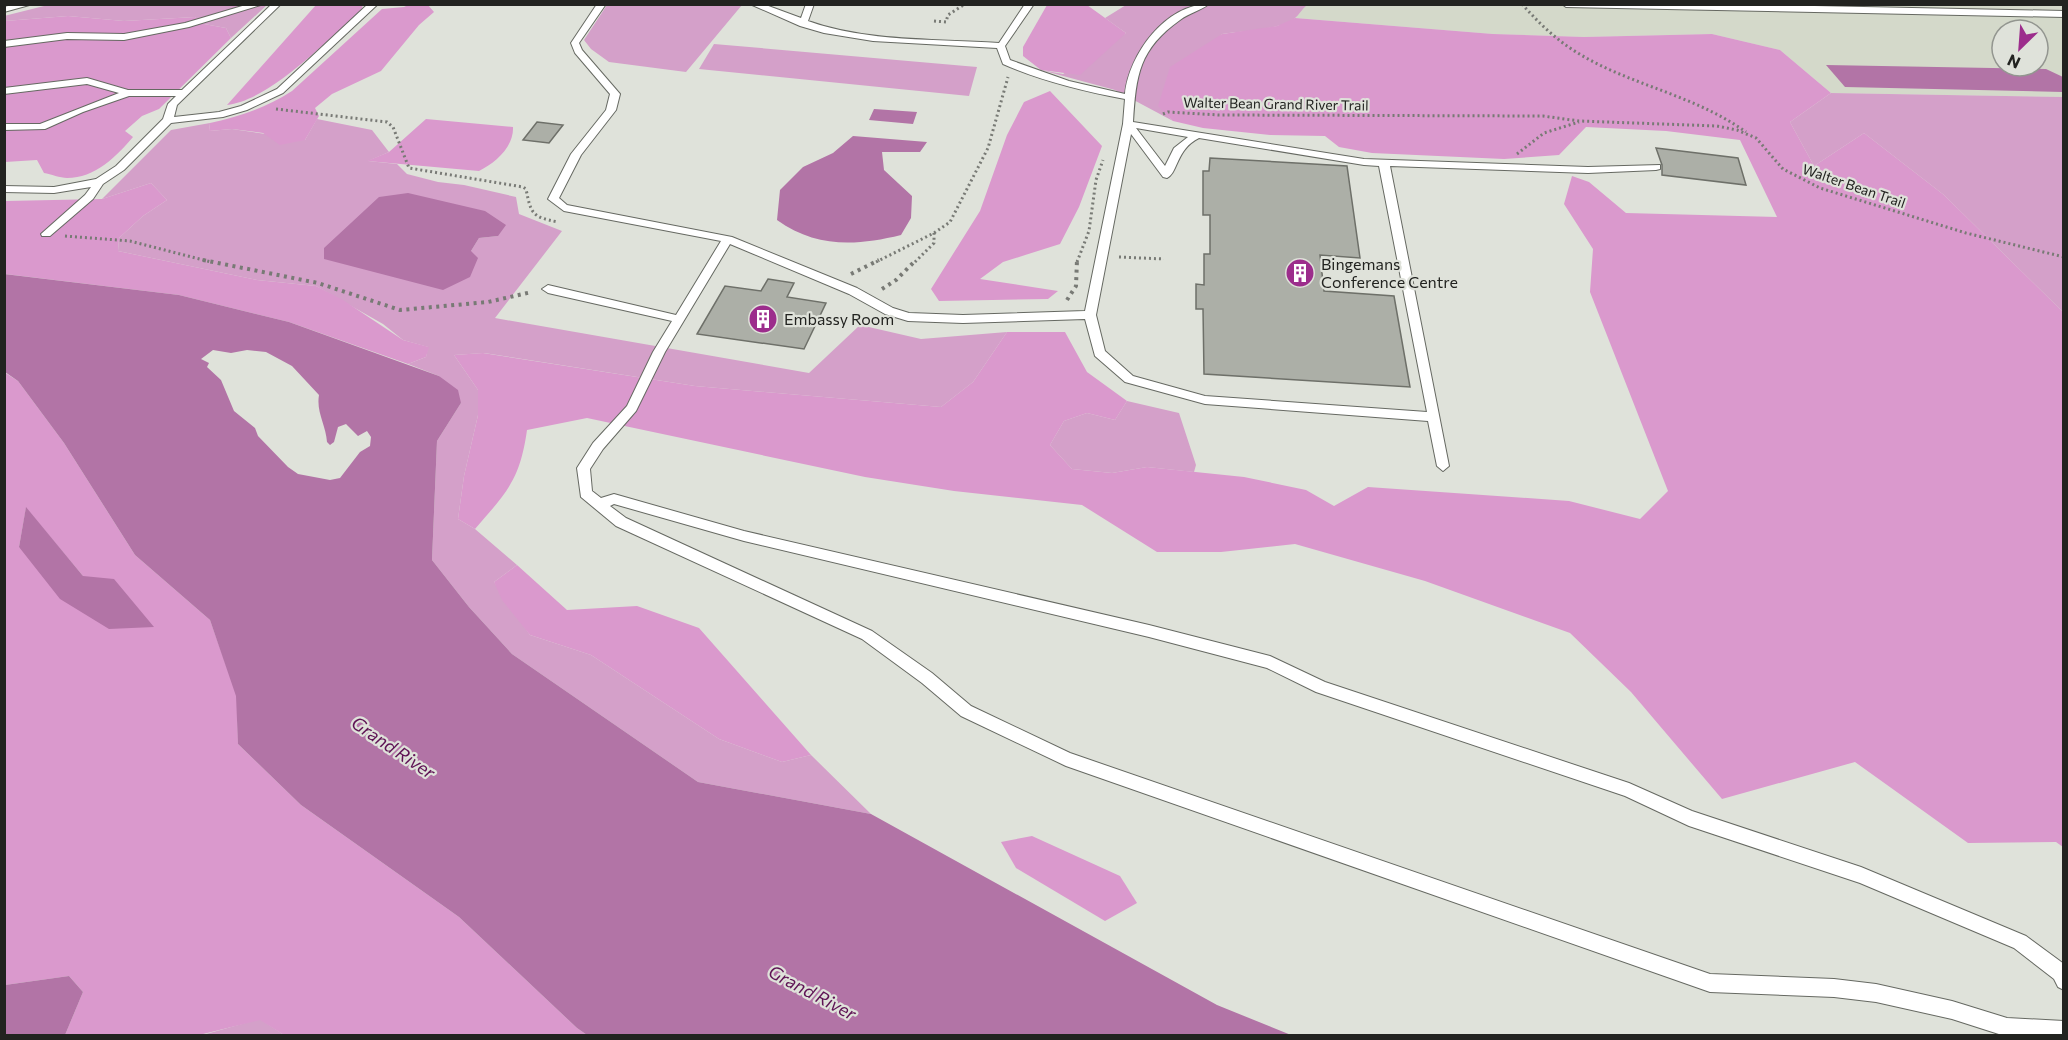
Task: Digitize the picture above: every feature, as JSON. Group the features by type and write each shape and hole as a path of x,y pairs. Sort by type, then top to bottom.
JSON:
{"lane":[{"path":"4,10 29,4"},
{"path":"4,44 85,34 124,37 186,25 260,4"},
{"path":"46,234 89,197 99,182 120,168 168,120 173,104 277,4"},
{"path":"168,120 220,115 248,106 280,91 374,4"},
{"path":"602,4 575,44 578,51 615,94 611,110 576,154 553,199 564,208 728,239 834,283 889,311 922,319 1090,315"},
{"path":"754,4 824,30 873,38 1000,46"},
{"path":"803,24 810,4"},
{"path":"1000,46 1030,4"},
{"path":"1205,4 1178,17 1154,38 1138,61 1128,96 1128,124 1090,315 1099,353 1129,378 1205,400 1434,417"},
{"path":"1566,4 2064,14"},
{"path":"1000,46 1005,62 1012,65 1077,88 1128,96"},
{"path":"4,91 87,81 128,93 184,93"},
{"path":"4,127 42,127 80,110 128,93"},
{"path":"1128,124 1364,162 1587,170 1656,167"},
{"path":"1128,124 1167,175 1176,150 1185,141 1199,134"},
{"path":"1384,163 1443,466"},
{"path":"4,189 54,190 99,182"},
{"path":"728,239 659,352 632,408 598,446 583,468 586,493 621,522 867,635 910,665 966,711 1065,759 1710,983 1834,988 1876,993 1952,1010 2007,1027 2064,1030"},
{"path":"548,289 679,319"},
{"path":"600,504 614,499 744,536 1149,631 1270,662 1321,687 1629,790 1689,818 1861,875 2020,942 2060,973 2064,981"}],"path":[{"path":"934,21 946,22 948,15 965,4"},
{"path":"1522,4 1539,24 1560,41 1593,61 1689,99 1717,113 1749,135"},
{"path":"834,283 934,233 950,222 988,148 1012,65"},
{"path":"248,106 387,122 393,127 409,168 523,187 526,189 530,210 539,218 559,222"},
{"name":"Walter Bean Grand River Trail","path":"1128,124 1168,112 1219,115 1543,116 1580,121"},
{"path":"1501,166 1544,134 1580,121"},
{"name":"Walter Bean Trail","path":"1580,121 1717,126 1756,138 1783,169 1820,188 1966,233 2064,257"},
{"path":"1065,301 1072,296 1076,286 1078,255 1086,242 1097,178 1107,153"},
{"path":"867,299 896,280 934,243 934,233"},
{"path":"46,234 130,241 203,260 318,284 400,310 488,302 548,289"},
{"path":"1078,255 1086,255"},
{"path":"1118,257 1164,260"}],"shaded area":[{"path":"410,4 428,5 434,12 419,25 381,71 332,94 315,108 319,116 305,140 280,145 263,133 232,129 209,131 210,123 252,111 292,91 382,9 404,7"},
{"path":"1307,4 2063,5 2063,97 1831,93 1780,50 1712,34 1584,37 1493,34 1295,18 1299,10"},
{"path":"48,5 267,5 231,38 226,28 204,24 195,17 124,21 68,16 5,21 4,16"},
{"path":"316,5 363,5 361,11 279,81 261,93 227,105"},
{"path":"607,5 742,5 686,72 609,62 591,49 584,40"},
{"path":"1047,5 1087,5 1126,33 1080,75 1041,70 1023,56 1023,47"},
{"path":"1126,5 1307,5 1294,19 1279,26 1222,34 1159,106 1173,121 1115,90 1041,70 1063,74 1126,33 1105,18"},
{"path":"68,16 124,21 195,17 204,24 226,28 231,38 159,109 142,116 125,131 133,137 112,159 87,174 64,178 44,173 37,160 5,162 5,21"},
{"path":"1295,18 1493,34 1584,37 1712,34 1780,50 1831,93 1790,122 1814,166 1864,133 1944,195 2063,312 2063,847 2056,842 1968,843 1855,762 1722,799 1631,692 1570,633 1425,581 1295,544 1221,552 1157,552 1082,505 954,491 865,477 587,418 527,430 516,474 504,495 475,529 458,519 464,476 478,415 478,390 454,355 483,353 695,386 941,407 973,382 1007,332 1065,332 1087,372 1127,401 1115,420 1087,413 1064,421 1050,445 1072,469 1112,473 1147,467 1244,477 1306,490 1334,506 1368,487 1569,501 1640,519 1668,491 1590,292 1593,249 1564,204 1572,176 1589,182 1626,213 1777,217 1740,140 1666,131 1586,127 1559,155 1504,159 1372,153 1339,147 1325,136 1270,135 1203,128 1173,121 1158,106 1170,67 1222,34 1277,26"},
{"path":"714,44 977,67 969,96 699,69"},
{"path":"1050,91 1102,146 1079,207 1060,244 1003,262 980,279 1058,291 1048,299 939,301 931,289 980,211 1007,135 1024,102"},
{"path":"1831,93 2063,97 2063,312 1944,195 1864,133 1814,166 1790,122"},
{"path":"317,119 372,130 389,152 368,161 397,164 407,174 516,197 519,214 562,231 495,318 809,373 860,325 921,339 1007,332 973,382 941,407 695,386 484,353 454,355 478,390 478,415 464,476 458,519 475,529 517,565 494,582 530,635 591,655 719,739 782,762 811,755 871,814 698,782 512,654 469,607 432,560 437,441 461,403 439,376 408,364 426,357 428,347 403,340 383,324 316,286 257,280 118,251 119,238 143,216 167,200 151,183 102,199 171,130 210,123 209,131 232,129 305,140","holes":["379,197 498,236 479,238 471,251"]},
{"path":"426,119 513,127 507,148 491,164 479,171 367,161 389,152"},
{"path":"151,183 167,200 143,216 119,238 118,251 257,280 316,286 343,300 403,340 429,347 426,357 408,364 289,322 179,295 5,274 5,201 102,199"},
{"path":"4,372 18,381 64,443 135,555 210,620 237,696 238,744 301,805 459,917 587,1035 284,1035 260,1020 199,1035 65,1035 83,992 69,976 5,985","holes":["26,508 83,576 19,547"]},
{"path":"1127,401 1179,413 1196,465 1194,472 1147,467 1112,473 1072,469 1050,445 1064,421 1087,413 1115,420"},
{"path":"517,565 567,610 637,606 699,628 811,755 782,762 719,739 591,655 530,635 502,600 494,582"},
{"path":"1032,836 1120,876 1137,903 1105,921 1016,868 1001,842"},
{"path":"260,1019 284,1035 199,1036"}],"water":[{"path":"1826,65 1990,68 1990,78 2050,78 2050,71 2063,77 2063,92 1845,87"},
{"path":"874,109 917,112 913,124 869,120"},
{"path":"853,136 927,142 920,152 882,152 884,170 912,196 911,218 901,235 868,241 837,242 807,236 777,220 780,190 803,167 833,153"},
{"path":"408,193 485,211 506,225 498,236 479,238 471,251 478,258 470,277 443,290 324,259 324,248 379,197"},
{"name":"Grand River","path":"4,274 179,295 289,322 439,376 458,390 461,403 437,441 432,560 469,607 512,654 698,782 871,814 1217,1005 1291,1035 587,1035 459,917 301,805 238,744 236,696 210,620 135,555 64,443 18,381 5,372","holes":["213,350 231,353 247,350 266,352 292,366 319,395 319,407 327,442 330,445 334,442 338,427 346,424 358,436 367,431 371,437 370,446 360,452 340,478 330,480 298,474 288,467 258,436 255,428 234,411 221,380 207,367 209,363 201,359"]},
{"path":"26,507 83,576 114,579 154,627 109,629 60,599 19,547"},
{"path":"69,976 83,992 65,1035 5,1035 5,985"}],"building":[{"path":"537,122 563,125 549,143 523,140"},
{"path":"1656,148 1738,158 1746,185 1662,175 1662,165"},
{"name":"Bingemans Conference Centre","path":"1210,158 1347,166 1360,258 1320,255 1324,291 1394,296 1410,387 1204,374 1203,309 1196,309 1196,284 1204,285 1204,254 1210,254 1210,215 1203,215 1203,171 1209,171"},
{"name":"Embassy Room","path":"768,279 794,283 787,297 826,303 804,349 697,334 725,286 761,291"}],"place":[{"name":"Bingemans Conference Centre","path":"1300,273"},
{"name":"Embassy Room","path":"763,319"}]}
